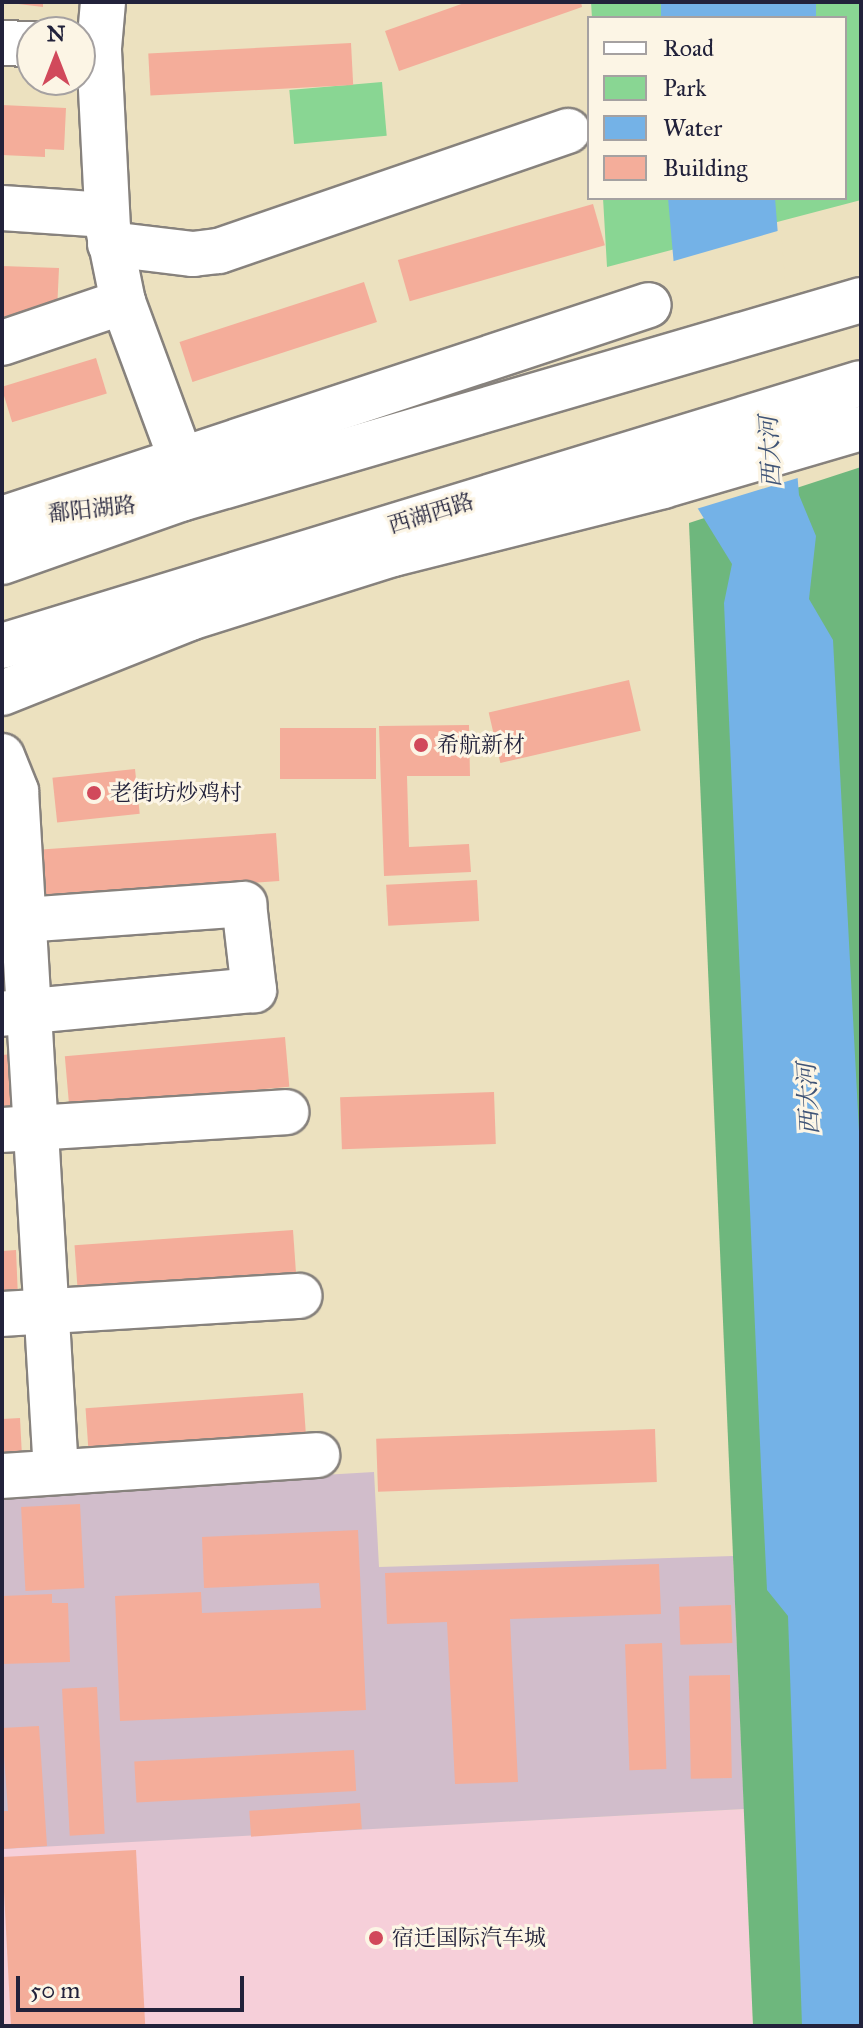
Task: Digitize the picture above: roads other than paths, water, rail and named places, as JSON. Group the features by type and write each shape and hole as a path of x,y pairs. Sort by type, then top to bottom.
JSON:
{"main road":[{"path":"96,26 103,2"},
{"path":"95,96 108,229 123,302 180,456"},
{"path":"2,208 108,229 193,254 219,251 568,131"},
{"path":"2,343 123,302"},
{"path":"2,562 181,499 847,304"},
{"path":"2,519 180,456 649,305"},
{"name":"西湖西路","path":"2,646 854,385"},
{"path":"2,693 190,618 393,554 665,485 861,428"},
{"name":"鄱阳湖路","path":"2,519 181,499"},
{"path":"2,756 16,791 13,925 19,1128 46,1311 56,1472"},
{"path":"13,925 244,904 254,990 15,1013"},
{"path":"19,1128 286,1112"},
{"path":"2,1314 299,1296"},
{"path":"2,1476 317,1455"}],"water":[{"path":"661,2 816,2 816,16 661,16"},
{"name":"西大河","path":"668,200 775,200 799,495 816,536 809,599 833,640 861,1169 861,2026 802,2026 788,1616 767,1590 761,1467 724,603 732,564 695,504"}],"place":[{"name":"希航新材","path":"421,745"},
{"name":"老街坊炒鸡村","path":"94,793"},
{"name":"宿迁国际汽车城","path":"376,1938"}]}
